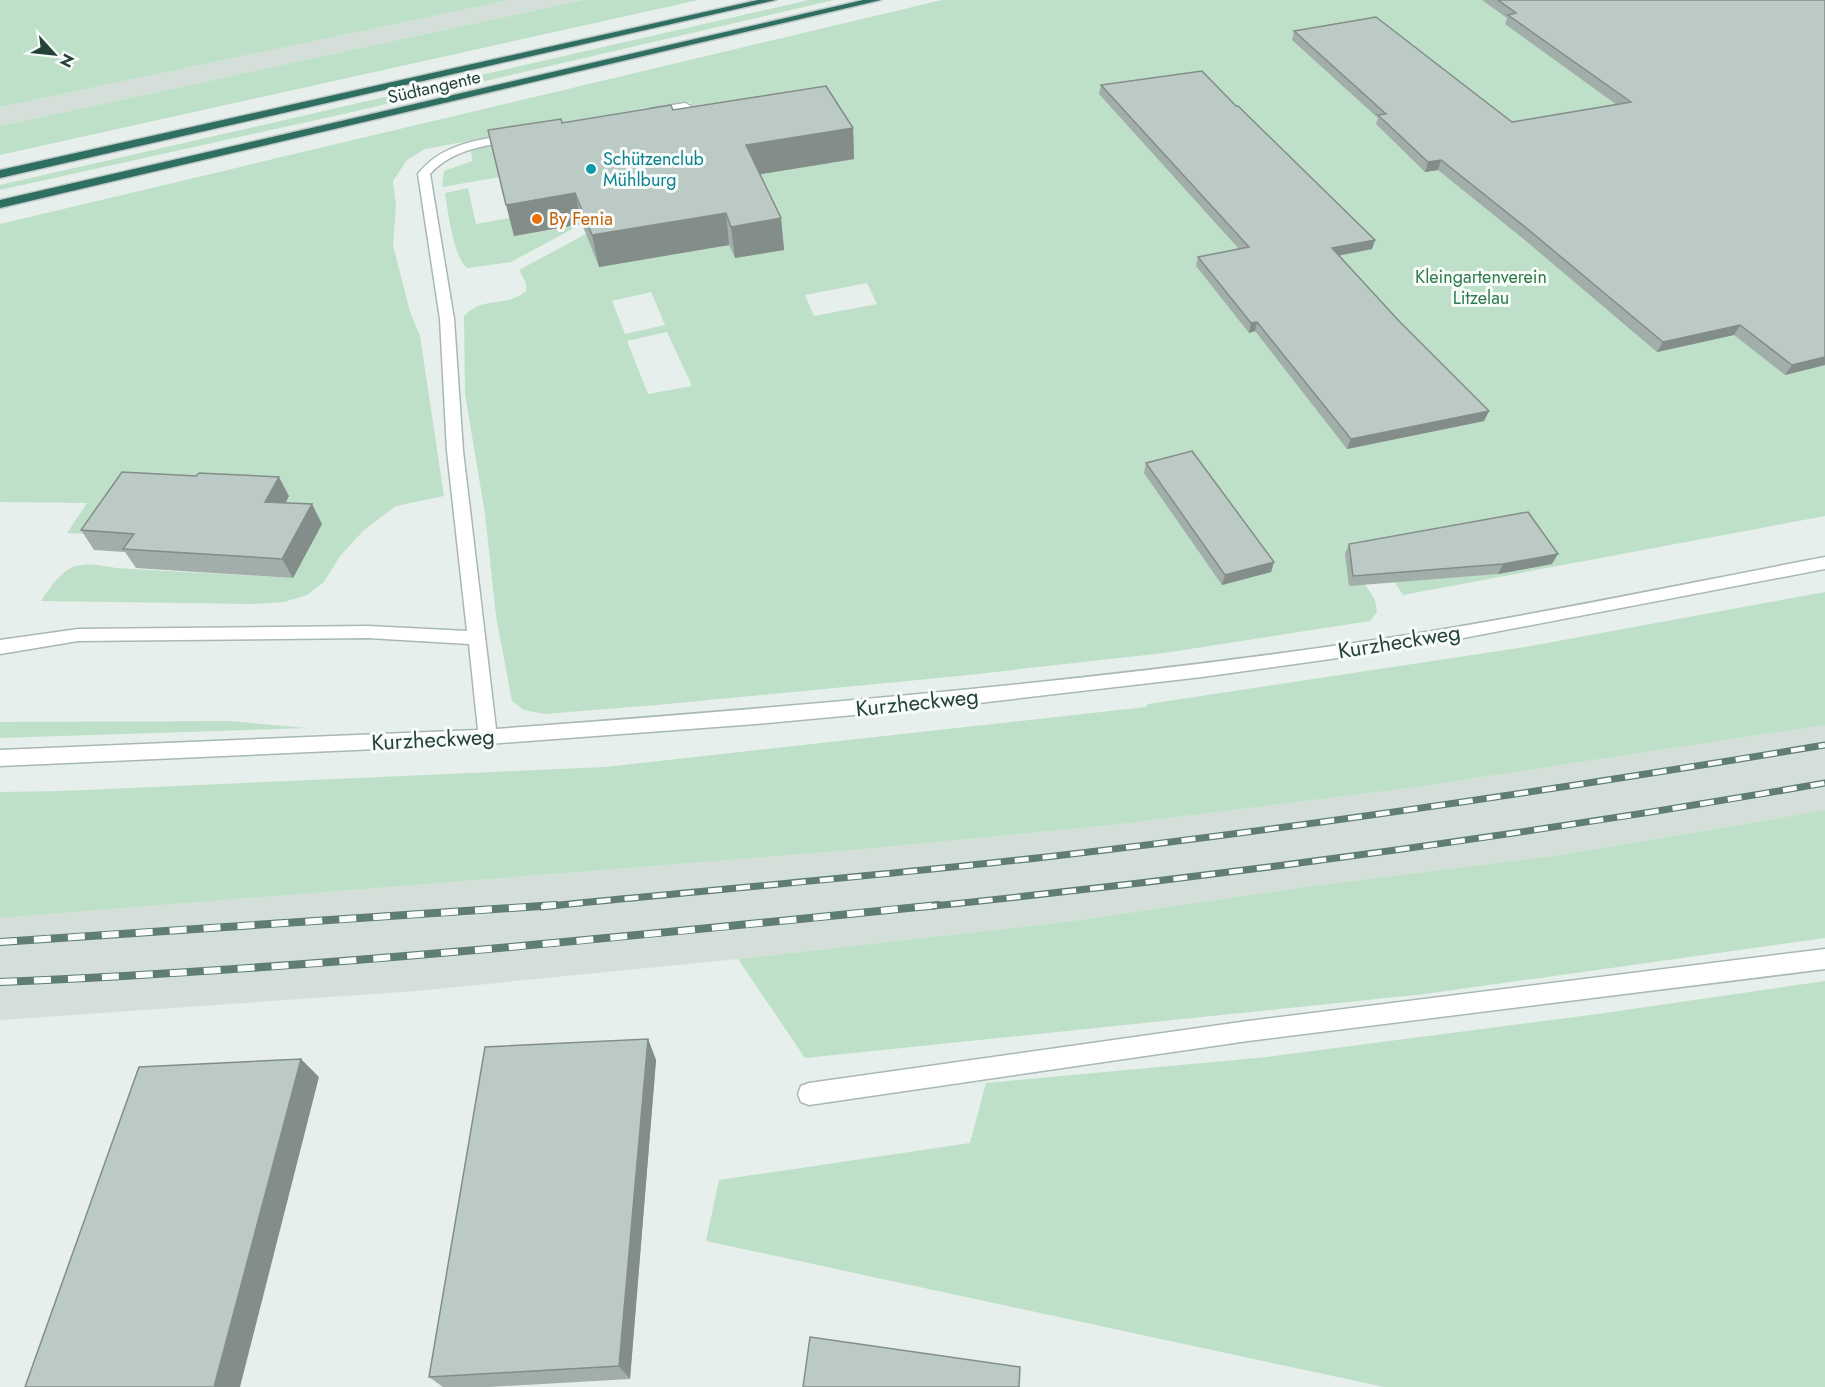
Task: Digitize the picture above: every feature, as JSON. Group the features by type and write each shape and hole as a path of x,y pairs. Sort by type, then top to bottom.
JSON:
{"highway":[{"name":"Südtangente","path":"0,174 771,0"},
{"name":"Südtangente","path":"0,204 876,0"}],"street":[{"path":"639,114 685,106"},
{"path":"488,737 455,451 447,319 424,174 433,161 467,146 524,134"},
{"name":"Kurzheckweg","path":"0,758 488,737 915,702 1202,670 1416,640 1825,563"},
{"path":"0,647 78,635 368,632 477,638"},
{"path":"809,1094 1248,1031 1825,959"}],"shaded area":[{"path":"510,0 583,0 0,126 0,107"},
{"path":"1825,725 1825,810 1560,855 1312,886 1065,922 738,959 416,991 0,1020 0,918 854,850 1113,825 1410,788"}],"green space":[{"path":"0,0 510,0 0,107"},
{"path":"583,0 699,0 0,155 0,126"},
{"path":"809,0 834,0 339,115 0,190 0,185"},
{"name":"Kleingartenverein Litzelau","path":"942,0 1825,0 1825,516 1403,595 1379,558 1352,563 1375,600 1377,612 1370,621 1164,653 959,676 544,714 524,710 512,701 496,616 485,514 465,394 464,316 487,303 519,296 526,291 526,283 519,270 597,228 750,175 838,161 696,109 690,102 651,107 425,149 407,160 393,181 396,206 393,245 410,312 420,336 444,496 396,506 364,530 340,556 324,582 307,595 284,602 253,604 41,601 64,573 79,565 89,564 116,568 292,578 283,508 289,497 128,536 67,533 87,503 0,502 0,224","holes":["768,217 735,258 729,245","867,283 877,304 814,316 805,295","651,292 665,325 625,334 612,301","667,332 692,386 648,394 627,341"]},
{"path":"568,130 500,177 442,187 444,171 472,161 471,148"},
{"path":"468,188 476,224 510,218 515,236 580,225 511,262 467,268 455,244 445,193"},
{"path":"1825,592 1825,725 1410,788 1113,825 854,850 0,918 0,792 605,767 1146,707 1148,704 1525,647"},
{"path":"231,721 306,728 0,738 0,722"},
{"path":"1825,810 1825,938 1425,994 805,1058 738,959 1065,922 1312,886 1560,855"},
{"path":"1825,981 1825,1387 1384,1387 706,1241 719,1180 970,1143 986,1083 1267,1057 1598,1014"}],"building":[{"path":"1498,0 1825,0 1825,357 1792,365 1740,325 1663,342 1441,160 1428,162 1378,115 1386,114 1294,31 1376,17 1512,122 1631,102 1508,15 1516,13"},
{"path":"1202,71 1375,240 1332,248 1399,321 1489,411 1351,439 1257,322 1251,323 1198,257 1249,247 1101,85"},
{"path":"826,86 853,128 746,145 781,218 731,227 726,213 592,235 575,193 506,205 488,130 561,119 562,123 671,105 673,110"},
{"path":"1192,451 1274,562 1225,575 1146,463"},
{"path":"122,472 279,477 265,502 312,504 282,559 123,549 134,534 81,530"},
{"path":"1528,512 1558,554 1503,564 1353,576 1349,544"},
{"path":"648,1039 619,1366 429,1377 485,1047"},
{"path":"301,1059 214,1387 25,1387 139,1067"},
{"path":"810,1337 1020,1367 1019,1387 803,1387"}],"railway":[{"path":"541,907 1046,857 1241,833 1436,806 1825,745"},
{"path":"923,907 1149,882 1375,853 1600,820 1825,783"},
{"path":"0,942 556,905"},
{"path":"0,982 352,960 586,940 938,905"}],"place":[{"name":"Schützenclub Mühlburg","path":"591,169"},
{"name":"By Fenia","path":"537,219"}]}
